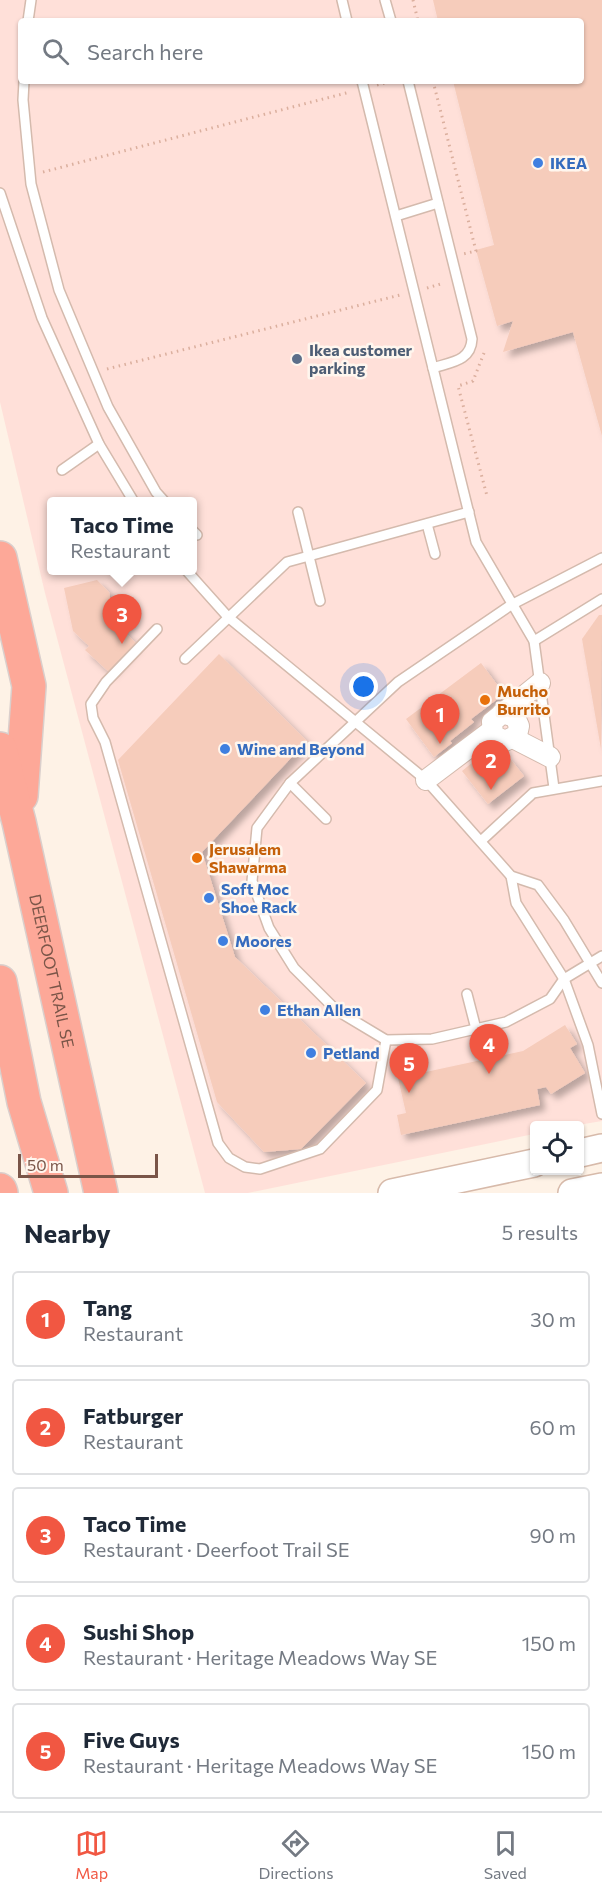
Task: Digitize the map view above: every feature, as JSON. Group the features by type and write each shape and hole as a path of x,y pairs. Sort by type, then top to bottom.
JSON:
{"highway":[{"path":"0,558 29,686 19,822"},
{"name":"DEERFOOT TRAIL SE","path":"0,749 19,822 100,1193"},
{"path":"0,982 24,1102 51,1193"}],"street":[{"path":"426,780 491,731 494,718 540,683"},
{"path":"491,731 500,741 513,738 519,730 518,721 512,714 502,713"},
{"path":"513,738 550,757"},
{"path":"584,1152 602,1148"},
{"path":"392,1193 530,1163"},
{"path":"572,1193 602,1187"}],"lane":[{"path":"28,18 31,0"},
{"path":"342,0 346,18"},
{"path":"385,0 390,18"},
{"path":"24,84 23,100 30,176 59,290 108,407 161,497"},
{"path":"409,84 472,339 472,349 466,358 433,368"},
{"path":"363,85 476,542 534,641 554,788"},
{"path":"0,193 42,318 99,444 132,497"},
{"path":"396,216 438,203"},
{"path":"62,470 99,444"},
{"path":"298,512 320,601"},
{"path":"185,659 287,562 469,512"},
{"path":"427,524 435,554"},
{"path":"602,558 511,605 398,682 356,724 290,783 257,828 252,881 269,928 294,968 336,1010 386,1040 432,1039 506,1022 550,999 564,979 602,956"},
{"path":"190,575 228,617 426,780 511,876 538,885 591,962 602,983"},
{"path":"534,641 602,599"},
{"path":"157,629 106,682 91,705 93,718 105,742 218,1143 229,1158 245,1167 260,1169 320,1149 377,1090 386,1040"},
{"path":"480,841 533,793 602,781"},
{"path":"290,783 326,819"},
{"path":"511,876 516,903 564,979 588,1045 602,1114"},
{"path":"468,994 476,1029"}],"path":[{"path":"413,0 417,18"},
{"path":"434,84 476,251 460,254 463,265"},
{"path":"30,176 363,85"},
{"path":"94,373 458,280"},
{"path":"486,349 473,381 458,386 487,496"}],"shaded area":[{"path":"0,0 602,0 602,1121 584,1124 584,1121 530,1121 530,1135 248,1193 205,1193 45,593 0,402"}],"building":[{"name":"IKEA","path":"433,0 602,0 602,436 573,332 503,352 513,321 497,326 476,250 494,245 454,84 584,84 584,18 437,18"},
{"path":"97,580 109,592 115,623 136,643 109,672 85,650 89,646 73,631 64,588"},
{"path":"599,615 602,615 601,749 582,639"},
{"path":"219,654 307,741 202,852 235,957 366,1083 301,1149 264,1152 217,1102 118,760"},
{"path":"481,663 504,694 471,719 474,722 434,757 406,719"},
{"path":"488,750 498,763 508,756 524,776 488,804 462,771"},
{"path":"565,1025 577,1044 570,1048 585,1073 551,1094 546,1087 537,1089 540,1105 401,1135 397,1115 406,1113 398,1078 523,1051"}],"place":[{"name":"IKEA","path":"538,163"},
{"name":"Ikea customer parking","path":"297,359"},
{"name":"Taco Time","path":"122,644"},
{"name":"Mucho Burrito","path":"485,700"},
{"name":"Tang","path":"440,744"},
{"name":"Wine and Beyond","path":"225,749"},
{"name":"Fatburger","path":"491,790"},
{"name":"Jerusalem Shawarma","path":"197,858"},
{"name":"Soft Moc Shoe Rack","path":"209,898"},
{"name":"Moores","path":"223,941"},
{"name":"Ethan Allen","path":"265,1010"},
{"name":"Petland","path":"311,1053"},
{"name":"Sushi Shop","path":"489,1074"},
{"name":"Five Guys","path":"409,1093"}]}
